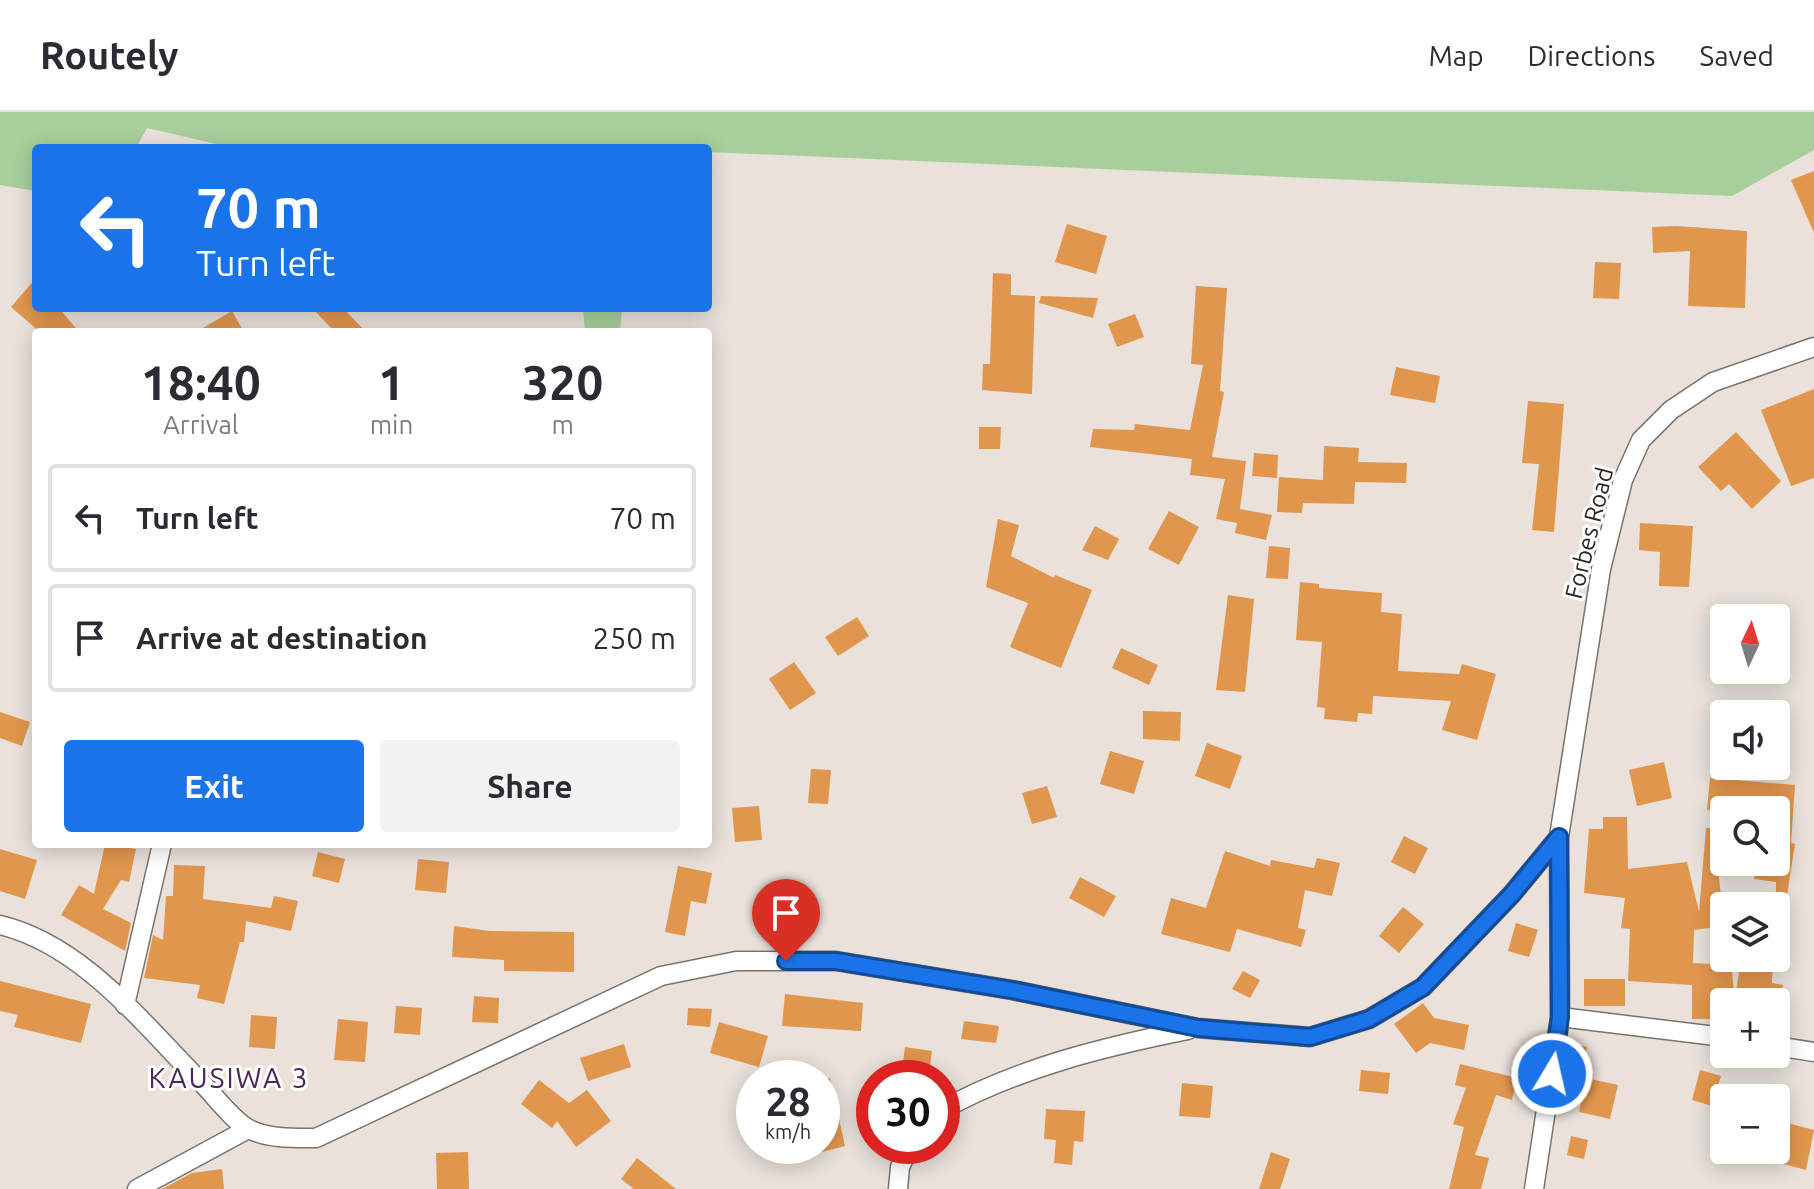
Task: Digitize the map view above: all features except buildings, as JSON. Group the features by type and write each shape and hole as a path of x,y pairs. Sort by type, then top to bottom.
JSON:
{"street":[{"name":"Forbes Road","path":"1534,1189 1560,1017 1559,837 1601,569 1623,480 1641,440 1671,410 1713,382 1814,347"},
{"path":"0,925 37,937 65,953 125,1005 248,1129 283,1138 316,1138 661,976 736,961 836,961 1012,990 1198,1028 1310,1037 1369,1019 1423,987 1512,894 1559,837"},
{"path":"125,1005 161,848"},
{"path":"1560,1017 1710,1035"},
{"path":"960,1100 984,1087 1108,1046 1198,1028"},
{"path":"1790,1048 1814,1052"},
{"path":"137,1189 248,1129"},
{"path":"898,1189 901,1164"}],"green space":[{"path":"0,112 1814,112 1814,150 1732,196 712,152 712,144 217,144 147,128 138,144 32,144 32,190 0,185"},
{"path":"583,312 622,312 620,328 585,328"}],"district":[{"name":"KAUSIWA 3","path":"229,1077"}],"route":[{"path":"786,961 836,961 1012,990 1198,1028 1310,1037 1369,1019 1423,987 1512,894 1559,837 1560,1017 1552,1074"}]}
